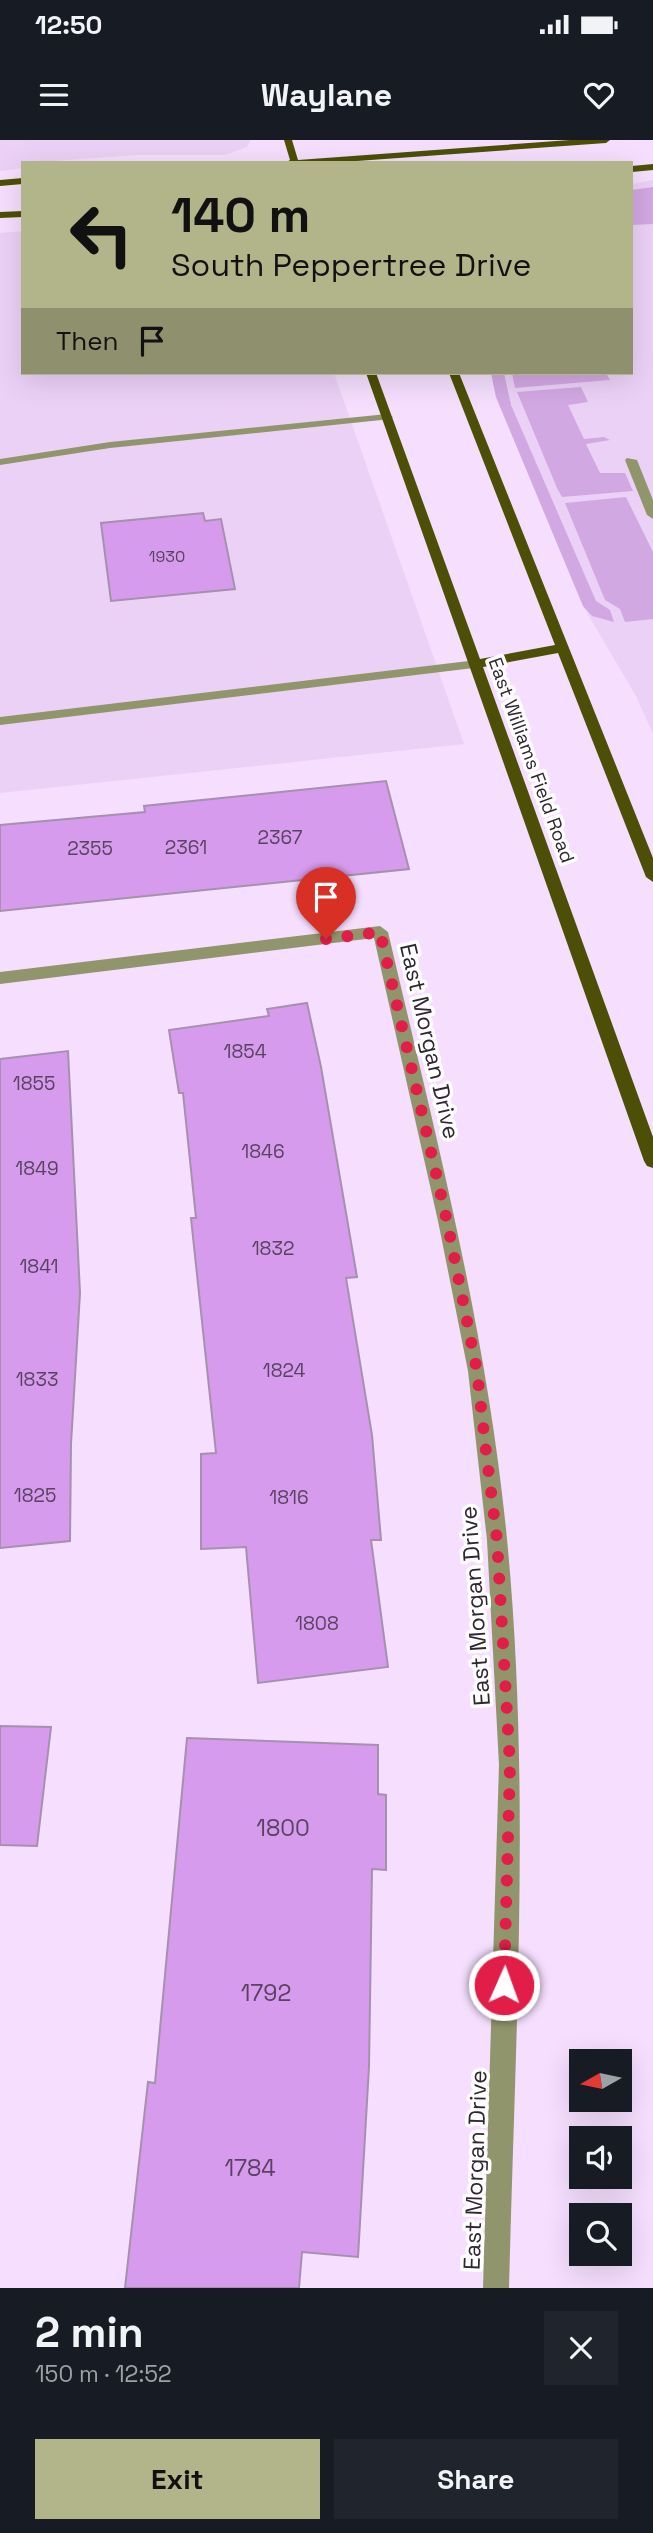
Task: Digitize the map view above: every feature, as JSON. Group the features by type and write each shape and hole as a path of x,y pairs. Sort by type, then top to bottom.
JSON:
{"main road":[{"path":"288,140 294,161"},
{"path":"314,161 606,140"},
{"path":"633,169 653,167"},
{"path":"0,183 21,181"},
{"path":"0,215 21,214"},
{"name":"East Williams Field Road","path":"372,375 653,1161"},
{"path":"455,375 653,877"},
{"path":"477,664 561,648"}],"street":[{"path":"0,462 110,445 387,417"},
{"path":"631,460 653,515"},
{"path":"0,721 477,664"},
{"name":"East Morgan Drive","path":"0,978 380,932 447,1221 477,1371 497,1540 510,1765 496,2288"}],"shaded area":[{"path":"0,140 250,140 247,147 225,155 138,155 21,161 21,168 0,171"},
{"path":"653,180 653,734 636,696 583,606 496,397 491,375 633,375 633,184"},
{"path":"653,187 653,224 633,225 633,190"},
{"path":"21,231 21,375 335,375 464,744 0,793 0,233"},
{"path":"491,375 504,375 511,405 596,601 610,610 614,622 592,616 583,606 496,397"},
{"path":"512,375 607,375 610,380 515,388"},
{"path":"581,387 588,402 568,405 584,439 604,437 610,440 586,444 600,473 625,473 633,491 562,497 557,488 517,392"},
{"path":"626,497 653,552 653,619 625,622 620,609 605,600 565,503"}],"building":[{"path":"203,513 205,521 221,519 235,589 111,601 101,523"},
{"path":"386,781 409,869 0,911 0,825 145,812 144,806"},
{"path":"307,1003 321,1067 357,1277 346,1278 372,1435 381,1540 371,1540 388,1667 258,1683 246,1547 201,1549 201,1454 216,1453 191,1218 196,1218 183,1093 179,1093 169,1030 269,1016 267,1009"},
{"path":"68,1051 80,1293 71,1444 70,1541 0,1548 0,1059"},
{"path":"0,1726 51,1727 37,1846 0,1845"},
{"path":"187,1738 378,1745 378,1794 386,1795 386,1870 372,1869 369,2067 358,2257 302,2252 299,2288 125,2288 148,2082 155,2083"}],"route":[{"path":"326,939 380,932 447,1221 477,1371 497,1540 510,1765 504,1985"}]}
